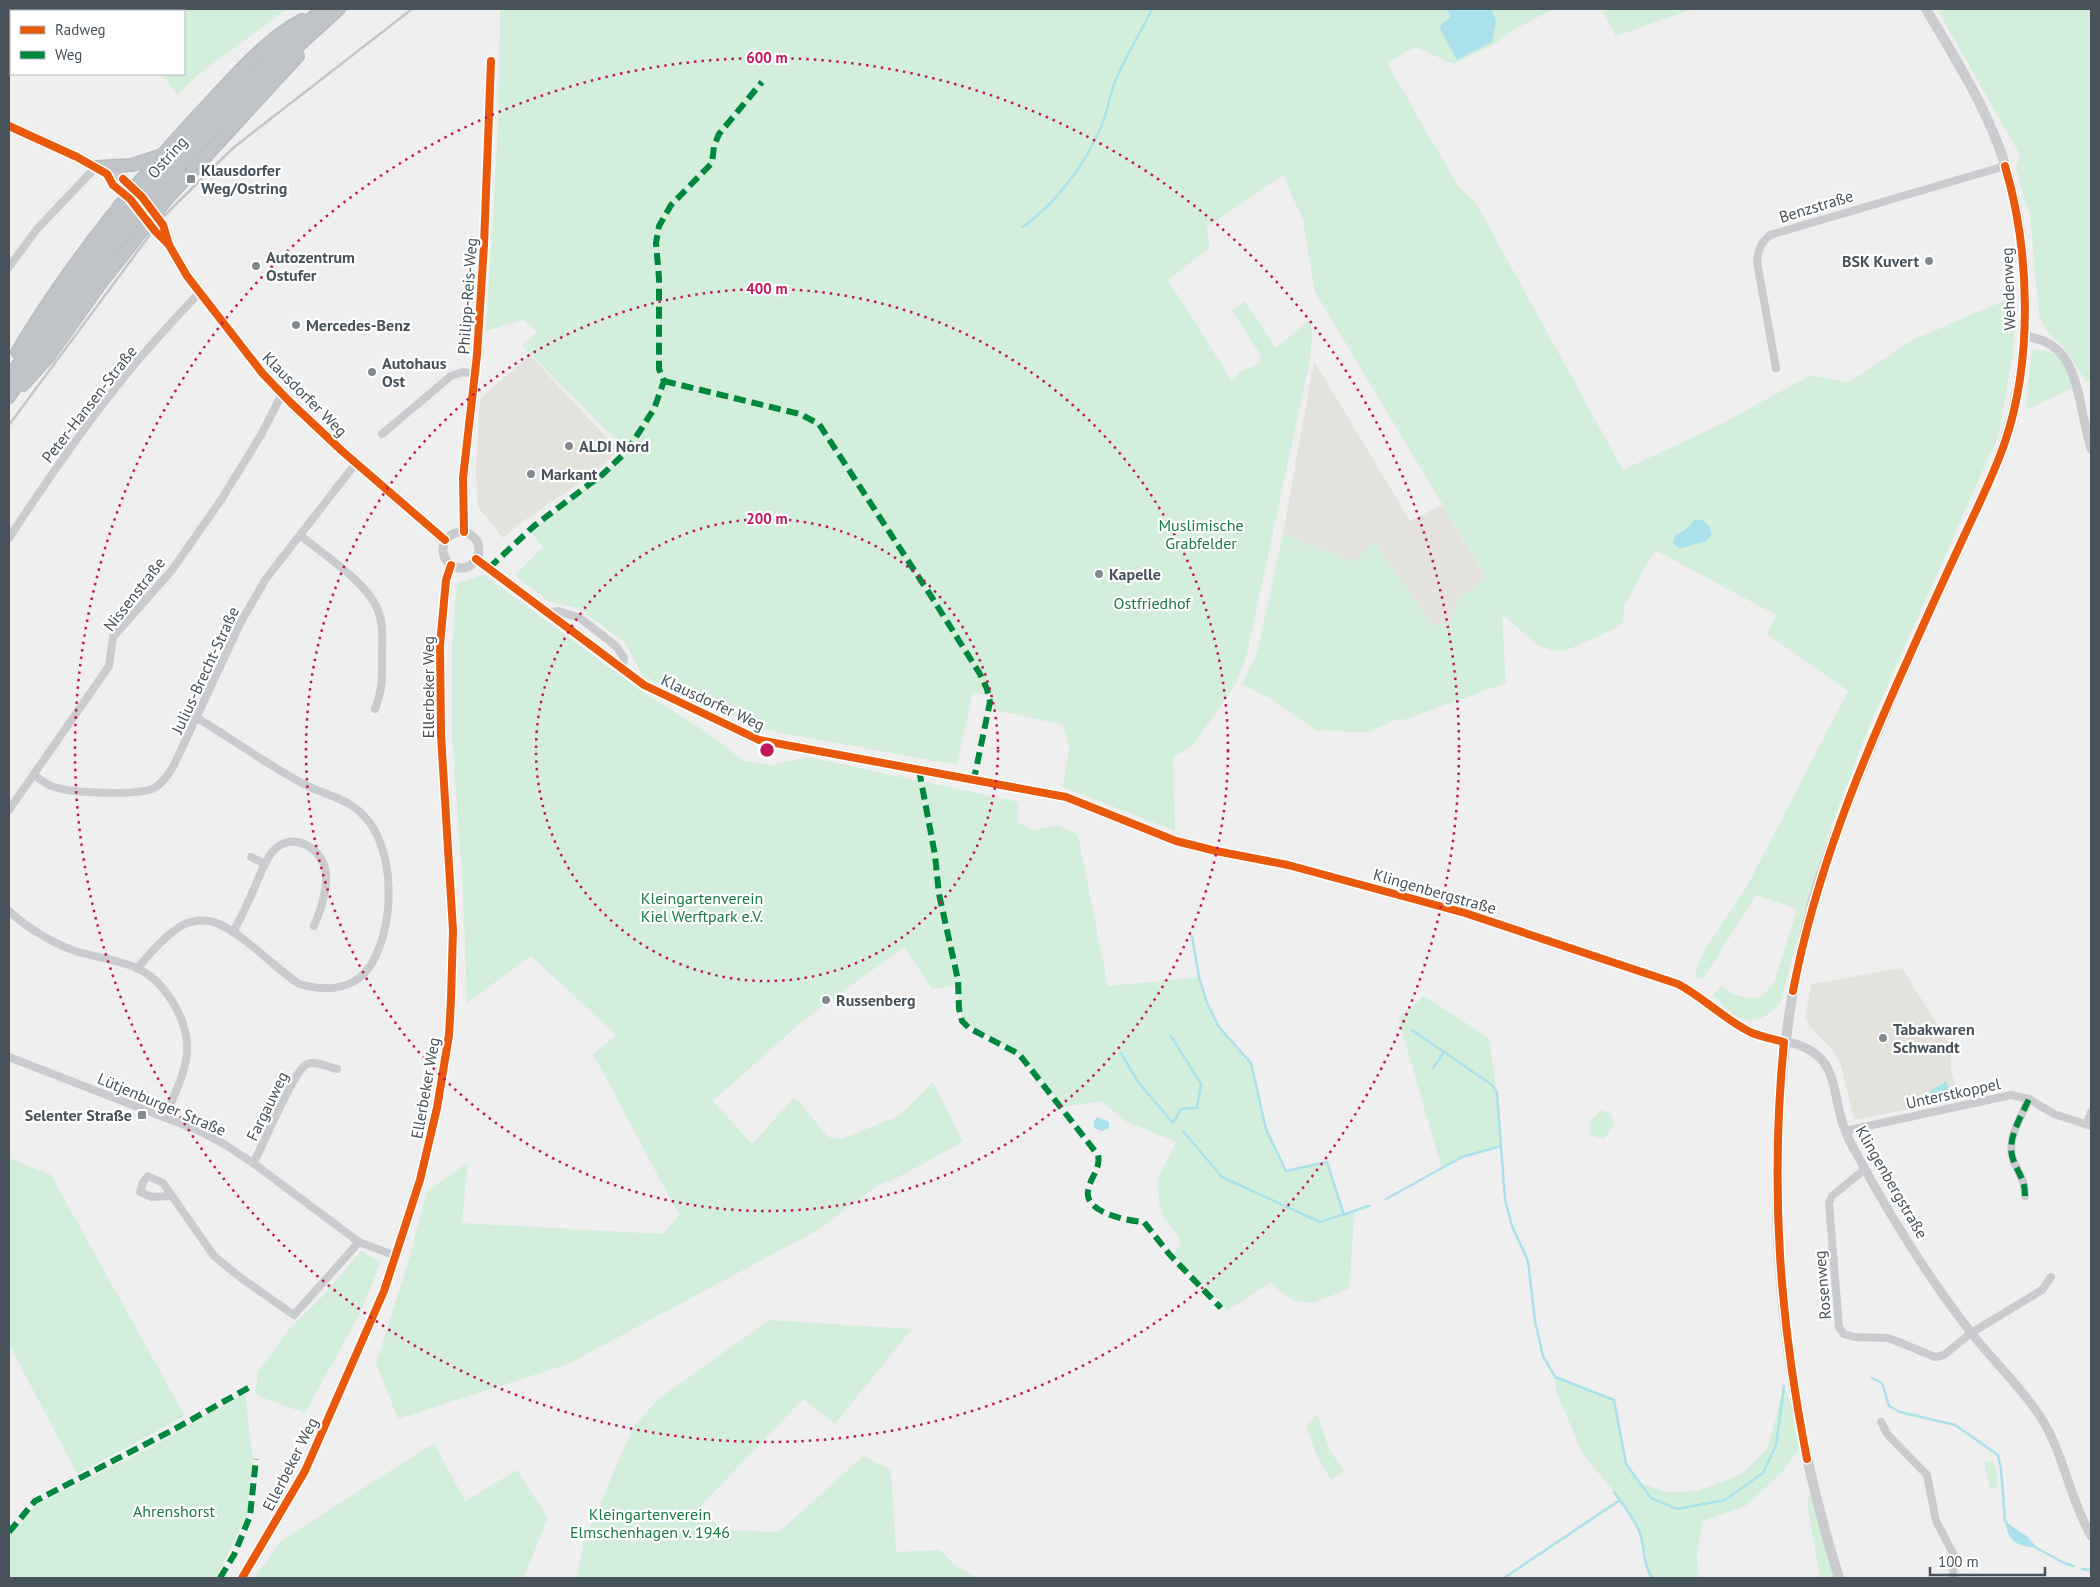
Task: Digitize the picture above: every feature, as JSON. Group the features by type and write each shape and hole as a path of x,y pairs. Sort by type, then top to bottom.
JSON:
{"highway":[{"name":"Ostring","path":"9,378 106,240 171,160 235,92 324,12 339,9"},
{"name":"Ostring","path":"9,397 101,265 157,193 324,12"},
{"path":"9,367 42,311 64,279 164,153 206,106 258,54 297,23 324,12"},
{"path":"9,397 30,380 45,362 101,283 154,221 188,174 311,42 324,12"},
{"path":"101,170 144,162 164,153"}],"main road":[{"name":"Wehdenweg","path":"1840,1578 1825,1533 1807,1459 1788,1348 1779,1249 1777,1198 1777,1134 1784,1042 1798,964 1813,900 1827,857 1907,660 1988,486 2005,442 2013,412 2024,336 2025,305 2018,217 2005,166 1998,144 1973,92 1926,9"}],"street":[{"name":"Philipp-Reis-Weg","path":"464,532 463,478 475,374 484,245 491,61"},
{"name":"Klausdorfer Weg","path":"9,126 101,170 120,177 154,221 199,293 282,394 356,463 446,540"},
{"name":"Benzstraße","path":"1776,368 1757,262 1758,252 1762,243 1770,235 2005,166"},
{"path":"9,267 37,229 101,170"},
{"name":"Peter-Hansen-Straße","path":"9,538 43,486 104,402 199,293"},
{"path":"2024,336 2036,337 2050,345 2067,361 2074,374 2091,449"},
{"name":"Philipp-Reis-Weg","path":"382,434 451,376 463,372 475,374"},
{"name":"Nissenstraße","path":"9,810 109,666 113,637 172,570 221,500 261,435 282,394"},
{"name":"Julius-Brecht-Straße","path":"34,775 61,790 140,792 156,788 169,774 241,622 265,580 356,463"},
{"path":"464,532 470,534 476,541 478,550 476,559 465,567 451,565 443,554 446,540 454,533 464,532"},
{"path":"300,535 358,581 376,604 382,620 382,693 375,709"},
{"name":"Klausdorfer Weg","path":"476,559 644,685 759,740 1066,796"},
{"name":"Ellerbeker Weg","path":"242,1578 306,1471 384,1291 429,1144 437,1108 449,1035 452,930 441,735 440,645 446,580 451,565"},
{"name":"Klausdorfer Weg","path":"549,613 558,611 580,618 616,646 624,658 623,669"},
{"path":"137,969 178,928 189,922 210,921 233,932 299,984 326,989 338,988 350,984 368,969 382,944 387,927 387,863 380,840 373,827 352,806 304,784 197,718"},
{"name":"Klingenbergstraße","path":"1066,796 1176,840 1216,851 1288,865 1456,910 1678,984 1749,1031 1802,1046 1818,1056 1826,1066 1833,1083 1845,1131 1865,1169 1932,1280 1972,1333 2035,1409 2049,1431 2079,1511 2091,1536"},
{"path":"233,932 273,850 282,844 301,842 313,848 324,864 326,875 321,909 314,926"},
{"path":"251,857 265,864"},
{"path":"9,911 57,943 75,951 137,969 160,986 175,1007 185,1029 187,1058 165,1118"},
{"name":"Lütjenburger Straße","path":"9,1057 165,1118 224,1144 253,1163 359,1242 396,1256"},
{"name":"Fargauweg","path":"253,1163 303,1066 313,1062 337,1069"},
{"name":"Unterstkoppel","path":"1845,1131 2003,1096 2020,1096 2029,1099 2054,1114 2089,1124"},
{"path":"2025,1196 2023,1178 2013,1160 2011,1150 2014,1134 2029,1099"},
{"path":"2089,1124 2091,1112"},
{"name":"Rosenweg","path":"1865,1169 1832,1196 1829,1203 1837,1308 1841,1330 1848,1336 1897,1340 1934,1357 1944,1355 1972,1333"},
{"path":"171,1196 214,1256 241,1278 294,1314 306,1304 359,1242"},
{"path":"1972,1333 2042,1290 2052,1277"},
{"path":"1881,1422 1888,1435 1927,1475 1936,1521 1954,1555 1953,1578"}],"shaded area":[{"path":"530,355 618,450 599,470 519,524 503,538 478,507 476,471 480,399"},
{"path":"1314,361 1410,521 1442,505 1486,578 1458,599 1451,622 1433,625 1375,543 1353,562 1283,534"},
{"path":"1902,968 1951,1046 1951,1072 1960,1099 1854,1120 1841,1065 1831,1048 1811,1028 1805,1017 1811,984"}],"green space":[{"path":"287,9 199,74 177,95 163,75 185,75 185,10 39,10"},
{"path":"500,9 1447,9 1450,17 1441,24 1457,60 1492,42 1496,21 1492,9 1554,9 1513,30 1494,44 1454,64 1415,47 1387,63 1458,186 1476,203 1623,470 1719,425 1811,375 1848,383 1910,341 2015,296 2013,353 1999,434 1866,734 1824,846 1804,911 1781,1002 1767,1015 1755,1020 1749,1020 1742,1019 1733,1014 1713,995 1721,986 1731,993 1740,996 1750,998 1761,997 1774,983 1797,909 1756,895 1703,979 1694,977 1704,951 1747,886 1848,691 1767,634 1776,615 1655,550 1624,606 1623,622 1612,630 1563,652 1549,650 1537,645 1502,614 1506,683 1407,719 1392,721 1371,732 1317,731 1269,698 1242,684 1257,652 1283,534 1353,562 1375,542 1433,625 1451,622 1458,599 1486,577 1315,292 1303,220 1283,175 1207,227 1210,248 1168,280 1232,381 1241,371 1260,363 1261,356 1232,310 1245,301 1276,348 1310,319 1312,335 1310,360 1247,654 1237,682 1194,744 1173,758 1175,831 1063,787 1069,747 1063,725 991,709 990,695 973,693 957,765 765,730 643,676 624,642 580,609 548,601 515,575 543,547 531,532 628,452 522,346 537,332 524,320 486,331 498,128","holes":["1685,530 1706,542 1696,542 1675,535"]},
{"path":"1601,9 1693,9 1616,36"},
{"path":"1937,9 2091,9 2091,379 2086,382 2064,347 2048,333 2039,317 2030,216 2016,169 2020,155"},
{"path":"2032,350 2042,350 2056,355 2064,365 2073,388 2026,410"},
{"name":"Kleingartenverein Kiel Werftpark e.V.","path":"484,575 640,690 706,732 744,761 772,765 808,757 1019,802 1017,822 1034,830 1059,825 1078,835 1108,986 1199,977 1207,1003 1219,1027 1251,1063 1266,1129 1286,1171 1327,1162 1343,1214 1355,1211 1349,1289 1312,1303 1292,1300 1270,1283 1228,1310 1173,1254 1181,1244 1177,1234 1163,1217 1159,1202 1157,1180 1176,1142 1125,1121 1101,1101 1065,1107 1018,1053 972,1027 962,1017 956,986 932,989 904,947 804,1020 713,1101 752,1144 793,1099 799,1101 828,1137 842,1139 900,1115 933,1082 963,1142 893,1180 880,1184 818,1230 568,1364 398,1419 376,1364 411,1252 427,1191 468,1162 462,1223 663,1234 679,1215 593,1054 616,1035 531,956 467,1003 463,892 452,735 452,645 457,583"},
{"path":"1424,996 1489,1038 1496,1086 1501,1146 1462,1157 1442,1169 1398,1018"},
{"path":"1601,1110 1611,1113 1614,1125 1604,1139 1589,1135 1589,1122"},
{"path":"9,1158 51,1175 185,1416 77,1474 9,1344"},
{"path":"361,1251 381,1262 359,1315 305,1413 255,1395 258,1372 290,1328 320,1299"},
{"name":"Kleingartenverein Elmschenhagen v. 1946","path":"769,1320 912,1329 835,1424 803,1399 701,1506 721,1530 779,1532 863,1456 891,1470 896,1552 940,1550 956,1566 979,1578 577,1578 583,1544 632,1429 657,1400"},
{"path":"1555,1377 1614,1400 1626,1464 1640,1483 1667,1492 1698,1491 1742,1474 1767,1449 1784,1386 1791,1404 1799,1449 1782,1472 1746,1506 1703,1521 1697,1554 1699,1578 1652,1578 1648,1572 1645,1549 1639,1530 1614,1492 1582,1453 1556,1391"},
{"name":"Ahrenshorst","path":"245,1393 253,1460 247,1515 216,1578 9,1578 9,1536 38,1503 148,1449"},
{"path":"1317,1415 1330,1450 1344,1472 1331,1480 1316,1454 1306,1425"},
{"path":"434,1443 465,1501 517,1470 548,1518 527,1570 521,1578 254,1578 282,1540"},
{"path":"1993,1460 1997,1473 1997,1488 1990,1489 1984,1462"},
{"path":"1810,1493 1835,1578 1820,1578 1807,1503"}],"water":[{"path":"1447,9 1492,9 1496,21 1492,42 1457,60 1440,29 1441,24 1450,17"},
{"path":"1694,520 1702,520 1709,526 1712,534 1706,542 1679,548 1673,543 1675,535 1685,530"},
{"path":"1945,1082 1951,1093 1947,1097 1930,1098 1931,1090"},
{"path":"1097,1117 1109,1122 1109,1128 1102,1131 1094,1128 1094,1121"},
{"path":"2006,1522 2028,1537 2036,1547 2024,1546 2015,1542 2008,1534"}],"waterway":[{"path":"1023,227 1048,206 1079,168 1102,125 1117,77 1152,9"},
{"path":"1192,936 1199,977 1207,1003 1219,1027 1251,1063 1266,1129 1286,1171 1327,1162 1344,1215"},
{"path":"1412,1030 1492,1085 1497,1093 1501,1146"},
{"path":"1121,1053 1138,1082 1173,1123 1181,1109 1197,1108 1201,1084 1171,1036"},
{"path":"1433,1068 1444,1052"},
{"path":"1183,1131 1222,1177 1320,1222 1369,1206"},
{"path":"1386,1199 1462,1157 1501,1146 1505,1199 1512,1226 1528,1261 1535,1321 1543,1356 1555,1377 1614,1400 1626,1464 1651,1498 1677,1509 1725,1500 1763,1473 1776,1445 1784,1386"},
{"path":"1872,1378 1882,1383 1889,1406 1900,1412 1955,1425 1998,1455 2007,1524"},
{"path":"1614,1492 1638,1528 1642,1538 1647,1568 1652,1578"},
{"path":"1504,1578 1620,1500"},
{"path":"2033,1546 2064,1563 2074,1566"},
{"path":"2082,1569 2091,1570"}],"railway":[{"path":"9,425 163,217 233,148 412,9"}],"marked path":[{"path":"489,568 534,526 603,474 627,451 654,409 664,381 659,369 659,278 656,243 659,226 671,205 712,163 714,146 719,134 762,82"},
{"path":"664,381 800,414 819,424 931,596 980,674 987,689 990,702 974,779"},
{"path":"919,770 935,855 939,894 958,980 959,1009 962,1021 969,1028 1019,1054 1098,1155 1097,1169 1088,1191 1089,1199 1093,1205 1119,1218 1144,1222 1170,1255 1221,1308"},
{"path":"2025,1196 2023,1180 2013,1159 2011,1144 2015,1129 2029,1099"},
{"path":"9,1532 35,1501 171,1431 250,1387"},
{"path":"220,1578 234,1555 250,1516 256,1459"}],"cycle path":[{"path":"464,532 463,478 477,355 484,245 491,61"},
{"path":"9,126 77,157 107,174 113,185 130,199 155,231 169,245"},
{"path":"1793,991 1814,905 1841,821 1873,738 1991,477 2005,442 2014,410 2024,340 2025,304 2019,233 2005,166"},
{"path":"123,179 142,197 163,225 169,245 187,276 263,374 342,451 445,540"},
{"path":"476,559 644,685 759,740 1066,797 1176,841 1288,865 1465,913 1678,984 1750,1032 1784,1042 1778,1148 1780,1251 1790,1354 1807,1459"},
{"path":"242,1578 305,1471 384,1291 420,1180 437,1108 449,1035 453,930 441,735 440,645 446,580 451,565"}],"place":[{"name":"Klausdorfer Weg/Ostring","path":"191,179"},
{"name":"BSK Kuvert","path":"1929,261"},
{"name":"Autozentrum Ostufer","path":"256,266"},
{"name":"Mercedes-Benz","path":"296,325"},
{"name":"Autohaus Ost","path":"372,372"},
{"name":"ALDI Nord","path":"569,446"},
{"name":"Markant","path":"531,474"},
{"name":"Kapelle","path":"1099,574"},
{"name":"Russenberg","path":"826,1000"},
{"name":"Tabakwaren Schwandt","path":"1883,1038"},
{"name":"Selenter Straße","path":"142,1115"}],"park label":[{"name":"Muslimische Grabfelder","path":"1201,534"},
{"name":"Ostfriedhof","path":"1152,603"}]}
